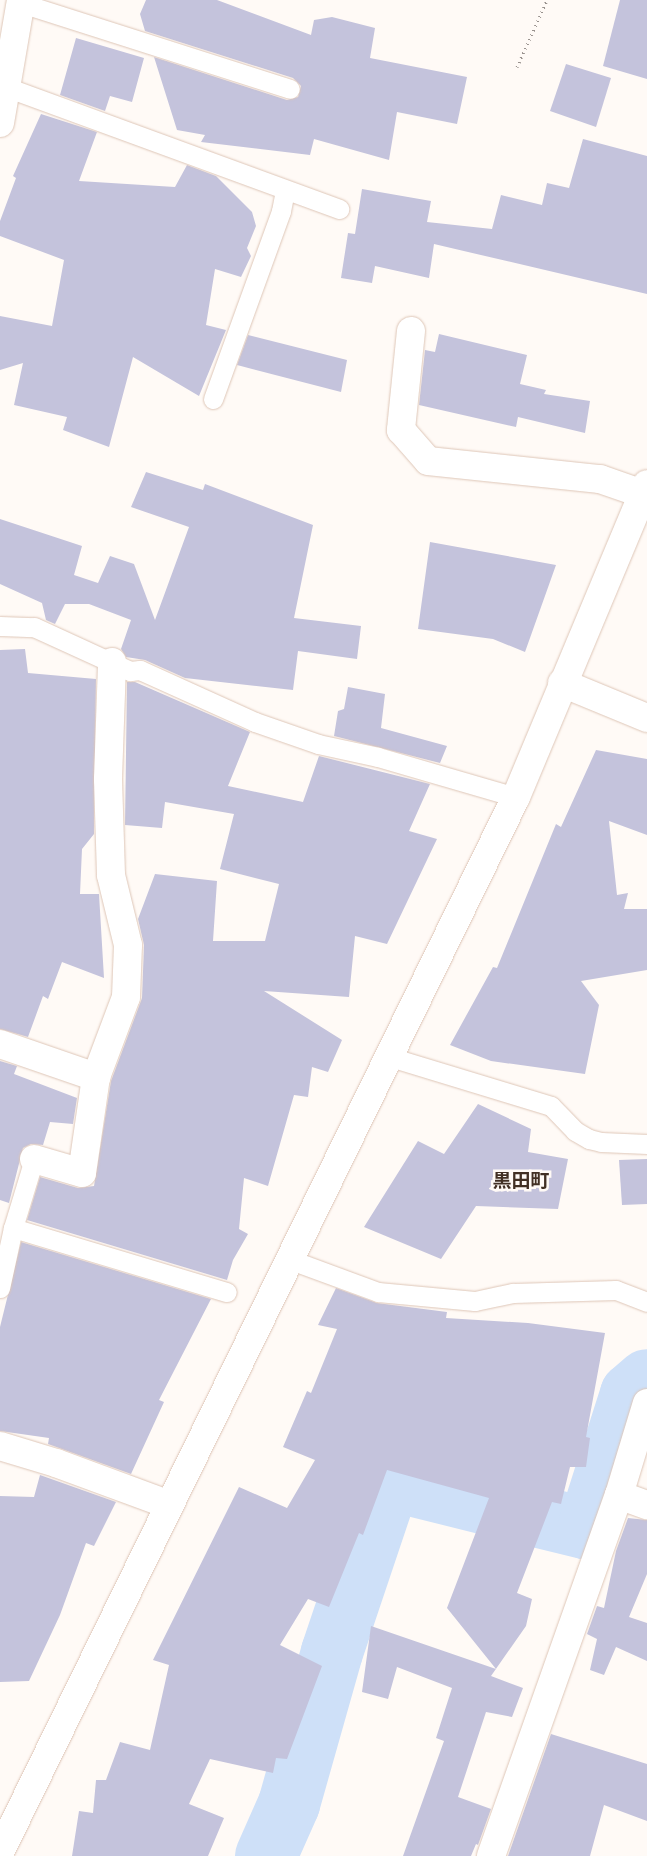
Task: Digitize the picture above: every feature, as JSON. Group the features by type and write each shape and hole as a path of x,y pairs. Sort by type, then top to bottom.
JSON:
{"street":[{"path":"0,123 21,2"},
{"path":"0,1852 516,797 562,683 645,489 600,479 428,461 401,430 411,331"},
{"path":"34,1159 82,1173 96,1077 126,997 128,945 110,875 108,779 112,662"},
{"path":"562,683 647,718"},
{"path":"0,1044 96,1077"},
{"path":"491,1856 619,1495 647,1403"},
{"path":"0,1446 56,1463 170,1505"},
{"path":"619,1495 647,1504"}],"lane":[{"path":"21,2 290,89"},
{"path":"6,87 339,209"},
{"path":"213,399 281,211 285,190"},
{"path":"0,626 34,627 130,671 140,670 255,722 318,744 378,757 516,797"},
{"path":"390,1058 551,1106 575,1131 589,1139 601,1142 647,1144"},
{"path":"0,1288 13,1228 34,1159"},
{"path":"13,1228 227,1292"},
{"path":"291,1260 378,1292 475,1301 513,1293 616,1290 647,1302"}],"path":[{"path":"517,67 547,0"}],"building":[{"path":"146,0 217,0 311,35 314,20 332,17 375,28 370,58 467,77 457,124 397,112 389,160 314,139 310,155 201,142 205,135 177,130 154,57 287,100 298,97 301,86 293,78 145,31 140,14"},
{"path":"620,0 647,0 647,79 603,66"},
{"path":"76,38 144,58 132,102 110,96 105,111 60,95"},
{"path":"566,64 611,78 596,127 550,111"},
{"path":"41,114 97,132 79,181 175,187 187,165 216,176 252,212 256,226 247,248 251,256 241,277 215,269 206,325 226,330 199,396 133,357 109,447 63,430 67,417 14,405 23,363 0,370 0,316 52,326 64,260 0,236 0,221 16,178 13,176"},
{"path":"583,139 647,156 647,294 434,244 429,278 375,266 372,283 341,278 348,233 355,234 362,189 431,201 427,222 492,229 501,195 542,205 547,183 569,188"},
{"path":"439,334 527,355 520,384 546,390 544,394 590,401 585,433 518,417 516,427 419,405 425,350 435,352"},
{"path":"248,335 347,360 341,392 237,365"},
{"path":"146,472 203,490 205,484 313,525 294,618 361,626 357,659 298,651 293,690 185,678 145,660 126,657 121,649 131,620 89,604 65,604 55,624 46,620 42,603 0,584 0,519 82,546 74,575 98,583 110,556 134,564 155,620 189,527 131,507"},
{"path":"430,542 556,565 525,652 493,639 418,629"},
{"path":"25,649 28,673 96,679 94,834 82,849 80,894 99,894 104,978 62,962 48,999 43,996 28,1037 0,1029 0,650"},
{"path":"127,682 135,682 250,732 228,786 303,802 319,756 430,784 409,831 437,839 387,944 355,936 349,997 264,991 342,1040 328,1072 312,1067 308,1097 294,1095 268,1186 244,1178 239,1229 248,1234 233,1260 227,1280 27,1220 40,1177 78,1188 94,1186 111,1081 142,998 144,945 138,919 155,874 217,881 213,941 265,941 279,884 220,869 234,814 165,802 162,828 125,825"},
{"path":"348,687 385,694 381,728 447,746 440,763 334,736 338,711 344,709"},
{"path":"596,750 647,759 647,835 609,821 617,895 628,893 624,909 647,909 647,970 581,981 599,1005 585,1074 491,1061 450,1045 493,967 497,968 556,824 561,827"},
{"path":"0,1061 17,1066 14,1074 77,1098 73,1124 50,1122 43,1145 31,1144 23,1148 9,1203 0,1200"},
{"path":"478,1104 531,1129 528,1152 568,1159 558,1209 476,1206 441,1259 364,1227 418,1141 444,1154"},
{"path":"647,1159 647,1204 622,1205 619,1160"},
{"path":"21,1242 211,1299 159,1400 164,1402 131,1474 48,1444 49,1438 0,1431 0,1327"},
{"path":"336,1288 377,1303 447,1312 446,1318 528,1323 605,1333 586,1437 590,1438 586,1467 570,1467 561,1504 552,1502 517,1593 532,1599 526,1626 496,1669 447,1608 489,1498 387,1470 363,1535 359,1533 329,1607 308,1599 280,1645 322,1666 287,1759 276,1758 273,1773 210,1759 189,1804 224,1818 208,1856 72,1856 79,1811 93,1813 96,1780 106,1780 120,1742 150,1750 169,1665 153,1660 239,1487 287,1508 315,1460 283,1447 307,1391 311,1393 337,1329 318,1325"},
{"path":"40,1475 116,1502 94,1546 86,1543 60,1615 29,1681 0,1682 0,1496 34,1497"},
{"path":"628,1518 647,1520 647,1574 629,1617 647,1623 647,1661 616,1647 604,1675 590,1670 597,1639 587,1634 597,1606 604,1608 616,1551"},
{"path":"371,1626 496,1669 491,1676 523,1688 512,1717 486,1712 458,1797 491,1809 478,1845 476,1844 471,1856 403,1856 444,1741 436,1738 452,1688 397,1667 388,1699 362,1692"},
{"path":"551,1734 647,1764 647,1821 604,1805 590,1856 508,1856"}],"waterway":[{"path":"266,1856 289,1804 332,1652 390,1480 588,1529 631,1394 647,1380"}],"district":[{"name":"黒田町","path":"521,1181"}]}
